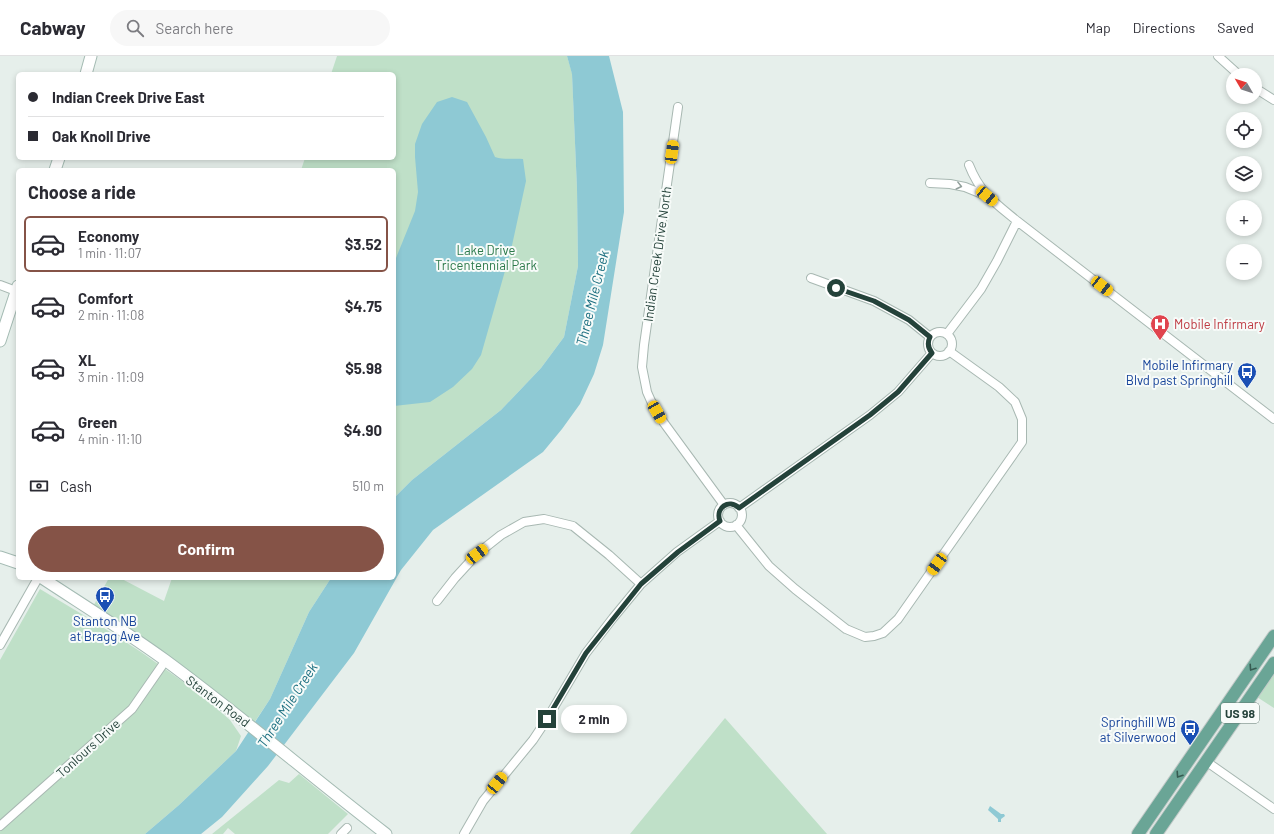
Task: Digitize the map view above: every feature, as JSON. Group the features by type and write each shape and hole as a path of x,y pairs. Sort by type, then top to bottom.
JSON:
{"main road":[{"name":"US 98","path":"1138,834 1274,636"},
{"name":"US 98","path":"1156,834 1274,663"}],"street":[{"path":"87,72 92,56"},
{"path":"1218,56 1231,68"},
{"path":"1262,92 1274,100"},
{"name":"Indian Creek Drive North","path":"678,107 642,367 647,392 664,424 724,505"},
{"path":"969,165 974,178 987,196 1017,221 1274,419"},
{"path":"930,183 950,184 965,187 987,196"},
{"path":"947,334 981,289 1017,221"},
{"path":"811,278 874,301 909,320 930,337"},
{"path":"0,285 16,289"},
{"path":"0,341 16,292"},
{"path":"936,332 947,334 951,340 951,347 949,351 940,356 932,353 928,347 930,337 936,332"},
{"path":"736,525 769,566 795,589 846,629 865,637 884,633 898,619 1022,442 1022,419 1015,402 949,351"},
{"path":"739,508 870,415 898,392 932,353"},
{"path":"734,504 739,508 742,515 736,525 729,527 722,524 718,514 721,507 724,505 734,504"},
{"path":"437,601 477,554 501,535 524,522 544,519 573,526 609,555 641,584"},
{"path":"464,834 482,801 532,740 547,719 586,653 641,584 678,552 720,521"},
{"path":"0,557 16,562"},
{"path":"0,645 37,580"},
{"name":"Stanton Road","path":"45,580 166,660 297,762 386,834"},
{"name":"Tonlours Drive","path":"0,826 132,709 166,660"},
{"path":"1207,762 1274,809"}],"green space":[{"name":"Lake Drive Tricentennial Park","path":"337,56 567,56 572,73 577,189 578,266 564,337 541,368 501,410 412,480 396,496 396,168 302,168 304,160 396,160 396,72 332,72"},
{"path":"108,580 124,580 164,601 171,580 330,580 309,612 270,699 252,726 91,610"},
{"path":"40,589 141,652 199,693 230,720 241,736 236,751 179,805 145,834 0,834 0,660"},
{"path":"1274,672 1274,708 1257,697"},
{"path":"725,718 827,834 630,834"},
{"path":"299,774 348,814 328,834 235,834 228,828 223,834 212,834 279,780 289,783"}],"water":[{"name":"Three Mile Creek","path":"567,56 609,56 623,112 624,212 603,345 594,374 580,404 543,452 433,530 401,570 396,579 396,496 412,480 501,410 541,368 564,337 578,266 577,189 572,74"},
{"path":"452,97 467,102 495,157 505,159 523,159 526,181 511,250 481,355 472,369 453,387 430,402 396,406 396,258 415,211 418,192 415,144 422,124 437,102"},
{"name":"Three Mile Creek","path":"330,580 395,580 354,653 268,766 222,817 201,834 145,834 179,805 236,751 270,699 309,612"},
{"path":"990,806 1001,814 1004,814 1005,816 1001,819 1001,822 998,822 998,819 988,810"}],"place":[{"name":"Mobile Infirmary","path":"1160,341"},
{"name":"Mobile Infirmary Blvd past Springhill","path":"1247,389"},
{"name":"Stanton NB at Bragg Ave","path":"105,613"},
{"name":"Springhill WB at Silverwood","path":"1190,746"}],"route":[{"path":"547,719 586,653 613,618 641,584 678,552 720,521 718,514 721,507 730,503 739,508 870,415 898,392 932,353 928,347 928,340 930,337 909,320 874,301 836,288"}]}
